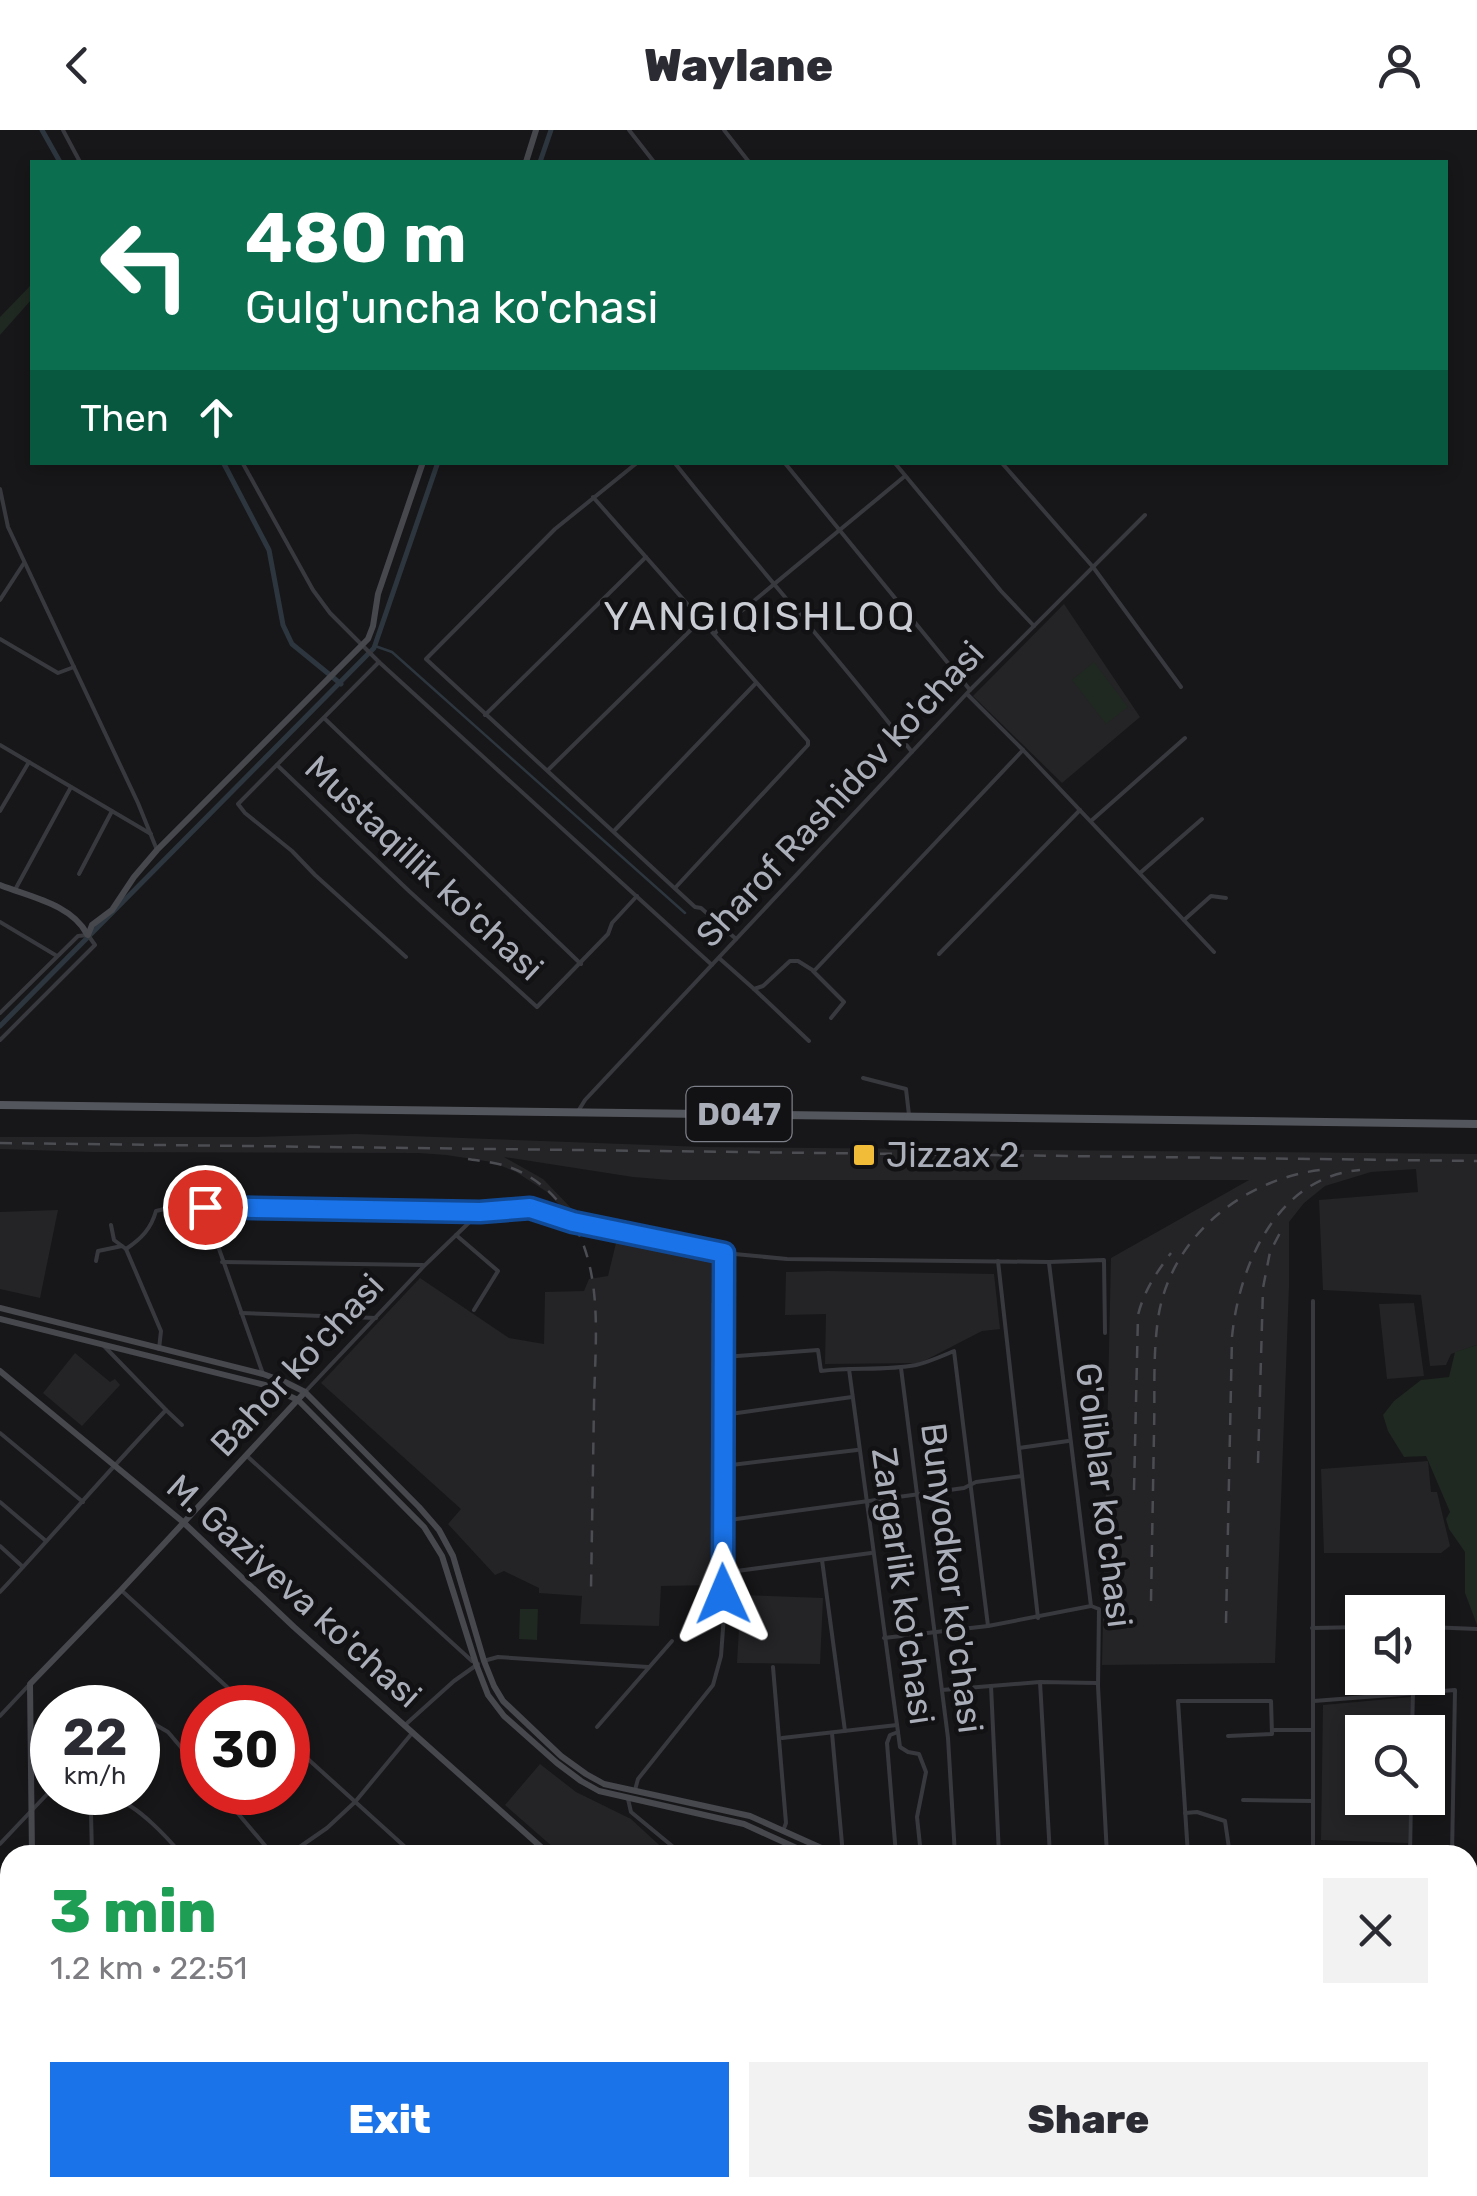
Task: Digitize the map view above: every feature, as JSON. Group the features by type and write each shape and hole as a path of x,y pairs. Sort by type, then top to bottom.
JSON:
{"main road":[{"path":"527,160 536,130"},
{"path":"88,935 92,925 112,910 157,850 368,639 378,594 422,465"},
{"path":"0,885 70,912 88,935"},
{"name":"D047","path":"0,1105 1477,1124"},
{"path":"0,1308 263,1374 306,1392 440,1530 458,1572 494,1686 503,1701 561,1756 595,1780 750,1816 817,1845"},
{"path":"0,1319 265,1385 298,1400 434,1541 448,1572 488,1696 510,1722 581,1781 598,1790 744,1824 790,1845"},
{"name":"M. Gaziyeva ko'chasi","path":"0,1370 183,1522 294,1627 539,1845"},
{"name":"Bahor ko'chasi","path":"30,1684 306,1392"},
{"path":"32,1815 32,1845"}],"street":[{"path":"63,130 79,160"},
{"path":"629,130 652,160"},
{"path":"724,130 747,160"},
{"path":"244,465 313,590 330,613 712,965"},
{"path":"634,465 555,529 426,659 675,888 736,939"},
{"path":"676,465 912,752"},
{"path":"786,465 968,692 1214,952"},
{"path":"896,465 1034,626"},
{"path":"1004,465 1093,567 1182,687"},
{"path":"715,633 905,476"},
{"path":"0,489 8,527 157,850"},
{"path":"593,497 805,736 808,745 675,888"},
{"name":"Sharof Rashidov ko'chasi","path":"577,1113 584,1100 968,692 1145,515"},
{"path":"485,715 646,556"},
{"path":"0,600 24,563"},
{"path":"548,771 702,619"},
{"path":"0,639 58,673 74,667"},
{"path":"379,662 238,804 244,814 292,851 406,957"},
{"path":"614,831 756,682"},
{"path":"324,718 580,964 637,896"},
{"path":"1091,821 1185,738"},
{"path":"0,744 150,834"},
{"path":"813,971 1023,750"},
{"path":"0,811 29,762"},
{"name":"Mustaqillik ko'chasi","path":"277,765 537,1007 580,964"},
{"path":"14,891 71,787"},
{"path":"939,954 1080,810"},
{"path":"79,874 112,811"},
{"path":"1140,873 1202,819"},
{"path":"1184,920 1210,896 1226,898"},
{"path":"0,922 57,956"},
{"path":"0,1013 78,936 88,935 94,945 0,1040"},
{"path":"718,958 809,1041"},
{"path":"754,989 763,986 790,961 798,961 844,1002 831,1018"},
{"path":"863,1078 906,1089 908,1115"},
{"path":"96,1261 98,1251 124,1248 142,1238 156,1211 174,1207 480,1212 530,1208 573,1222 724,1253 787,1260 1104,1260 1105,1333"},
{"path":"205,1207 263,1374"},
{"name":"Bahor ko'chasi","path":"306,1392 480,1212"},
{"path":"111,1225 114,1240 124,1248 161,1332 159,1349"},
{"path":"456,1234 498,1271 474,1310"},
{"path":"635,1791 638,1779 713,1685 722,1656 724,1253"},
{"path":"222,1262 425,1266"},
{"path":"998,1262 1038,1618"},
{"name":"G'oliblar ko'chasi","path":"1049,1262 1091,1606 1099,1609 1098,1682 1107,1845"},
{"path":"1313,1301 1313,1845"},
{"path":"241,1313 376,1318"},
{"path":"102,1344 182,1425"},
{"path":"724,1357 818,1350 821,1372 921,1364 954,1351 988,1626"},
{"name":"Bunyodkor ko'chasi","path":"901,1367 936,1633 955,1845"},
{"name":"Zargarlik ko'chasi","path":"848,1368 900,1747 919,1754 926,1772 918,1817 920,1845"},
{"path":"723,1415 852,1398"},
{"path":"0,1592 166,1410"},
{"path":"0,1433 84,1502"},
{"path":"1019,1448 1070,1440"},
{"path":"723,1466 859,1450"},
{"path":"246,1456 476,1664"},
{"path":"722,1520 918,1495 1022,1476"},
{"path":"0,1502 48,1542"},
{"path":"0,1546 23,1567"},
{"path":"722,1573 872,1553"},
{"path":"822,1560 844,1731"},
{"path":"121,1590 225,1685"},
{"path":"884,1638 988,1626 1091,1606"},
{"path":"1312,1628 1345,1628"},
{"path":"1445,1628 1477,1629"},
{"path":"597,1727 672,1641"},
{"path":"405,1725 484,1661 498,1658 648,1668"},
{"path":"773,1668 784,1831"},
{"path":"1040,1682 1049,1845"},
{"path":"942,1690 1098,1682"},
{"path":"0,1716 30,1684"},
{"path":"991,1686 999,1845"},
{"path":"1445,1691 1454,1690 1452,1845"},
{"path":"1312,1701 1399,1695"},
{"path":"1187,1845 1178,1701 1271,1700 1272,1734 1228,1736"},
{"path":"160,1728 180,1746"},
{"path":"780,1738 897,1729"},
{"path":"895,1845 887,1743 897,1729"},
{"path":"1272,1730 1312,1730"},
{"path":"302,1845 355,1802 413,1732"},
{"path":"832,1733 839,1845"},
{"path":"310,1761 403,1845"},
{"path":"628,1799 631,1812 671,1845"},
{"path":"1243,1800 1313,1800"},
{"path":"1185,1813 1198,1812 1225,1821 1229,1845"},
{"path":"0,1844 30,1813"},
{"path":"90,1815 92,1845"},
{"path":"141,1815 174,1845"},
{"path":"240,1815 265,1845"},
{"path":"1410,1845 1411,1815"}],"shaded area":[{"path":"30,286 30,301 0,335 0,317"},
{"path":"1064,604 1140,717 1062,783 973,696"},
{"path":"1094,662 1128,707 1106,724 1072,680"},
{"path":"356,1134 705,1147 1477,1154 1477,1345 1451,1354 1446,1365 1430,1366 1421,1295 1323,1290 1319,1200 1418,1192 1416,1169 1371,1172 1325,1186 1304,1203 1289,1222 1275,1663 1102,1665 1111,1258 1249,1180 670,1180 504,1157 543,1179 574,1211 567,1213 547,1192 516,1172 492,1162 446,1155 0,1149 0,1137"},
{"path":"58,1210 40,1298 0,1289 0,1212"},
{"path":"616,1243 711,1261 711,1303 720,1303 717,1585 661,1586 659,1626 580,1624 582,1596 539,1593 539,1588 504,1571 495,1575 448,1524 461,1509 321,1383 420,1278 509,1338 544,1344 545,1292 584,1291 589,1279 608,1276"},
{"path":"786,1272 994,1274 1000,1329 982,1331 920,1363 825,1364 826,1314 785,1315"},
{"path":"1414,1303 1424,1376 1387,1379 1379,1304"},
{"path":"1477,1345 1477,1625 1465,1593 1465,1552 1449,1529 1446,1519 1450,1512 1426,1456 1404,1457 1383,1415 1421,1380 1449,1377 1455,1352"},
{"path":"75,1353 110,1382 115,1379 120,1385 82,1426 43,1393"},
{"path":"1428,1461 1431,1492 1437,1492 1450,1546 1441,1553 1324,1553 1321,1469"},
{"path":"741,1595 823,1598 820,1664 737,1663"},
{"path":"520,1609 538,1609 537,1640 519,1639"},
{"path":"1411,1697 1411,1715 1345,1715 1345,1815 1409,1815 1408,1843 1321,1840 1323,1705"},
{"path":"540,1764 576,1792 631,1819 659,1845 551,1845 505,1805"}],"waterway":[{"path":"42,130 59,160"},
{"path":"541,160 551,130"},
{"path":"225,465 269,550 283,625 292,644 341,684"},
{"path":"0,1026 374,648 437,465"},
{"path":"375,646 392,652 685,913"}],"railway":[{"path":"0,1143 1477,1161"},
{"path":"468,1159 506,1166 539,1184 556,1199 584,1245 591,1271 596,1324 591,1590"},
{"path":"1151,1601 1155,1353 1163,1296 1174,1268 1211,1220 1261,1187 1320,1170"},
{"path":"1226,1623 1232,1337 1243,1282 1254,1254 1285,1207 1306,1189 1331,1176 1360,1170"},
{"path":"1258,1463 1263,1288 1270,1252 1282,1229"},
{"path":"1134,1490 1138,1315 1151,1282 1171,1253"}],"place":[{"name":"Jizzax 2","path":"864,1155"}],"district":[{"name":"YANGIQISHLOQ","path":"760,616"}],"route":[{"path":"205,1207 480,1212 530,1208 573,1222 724,1253 723,1594"}]}
